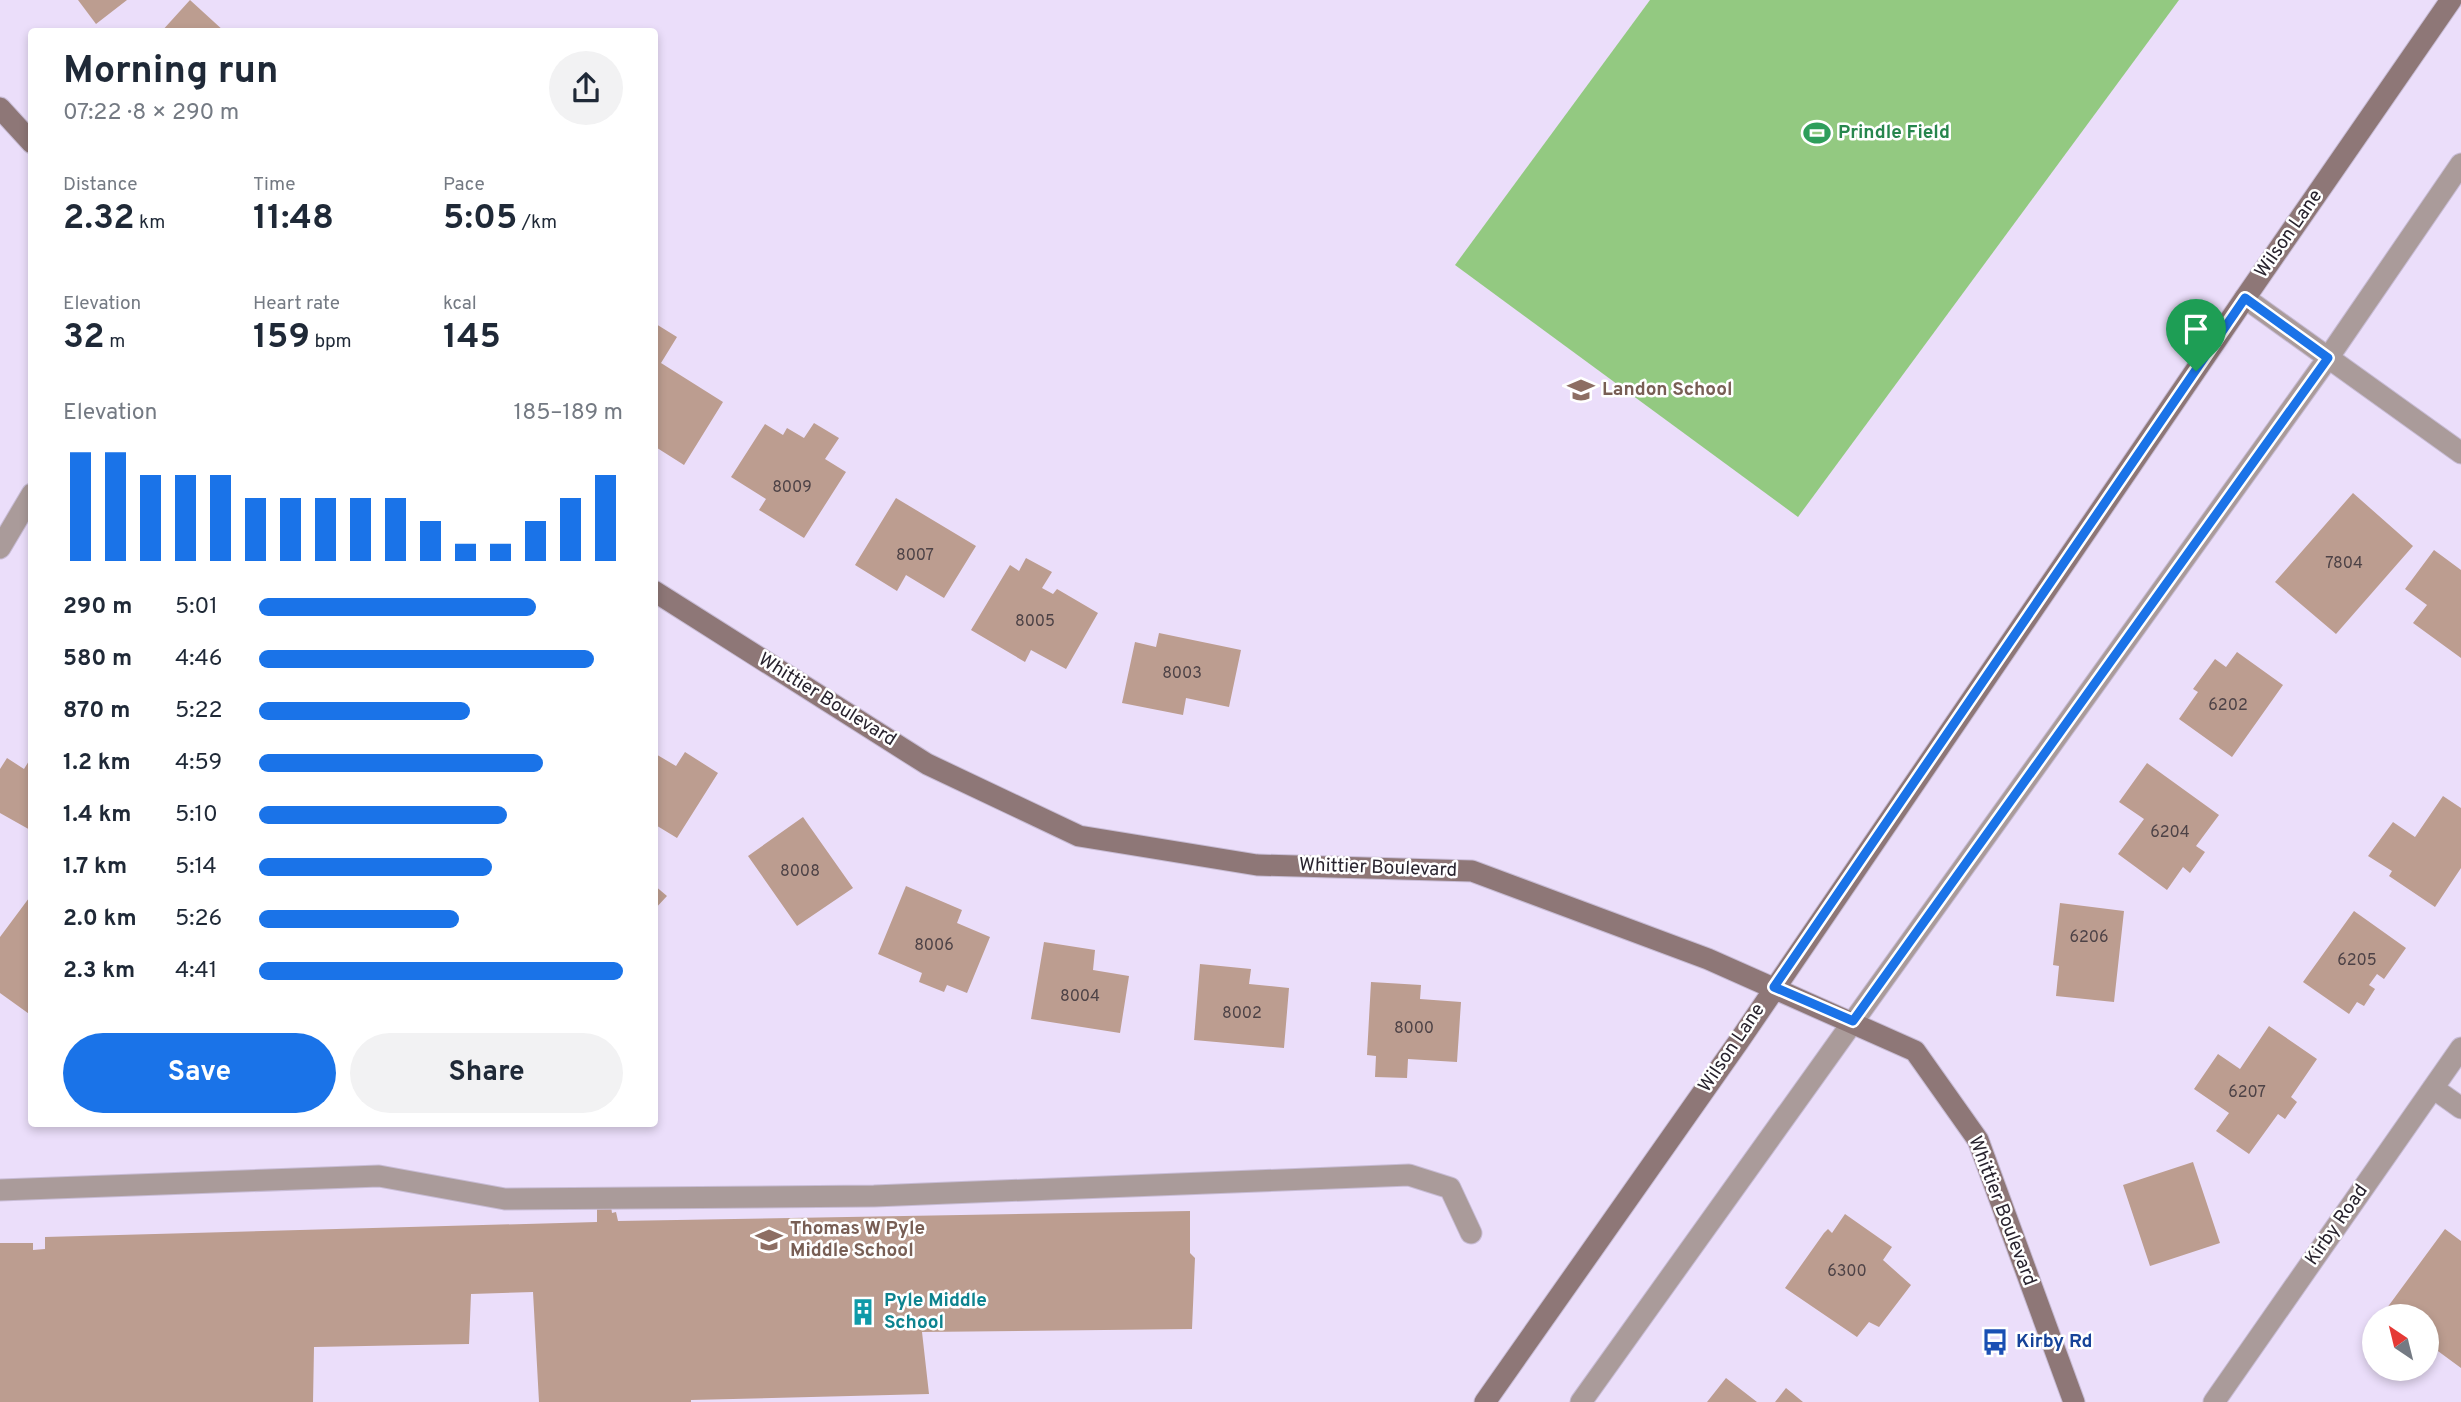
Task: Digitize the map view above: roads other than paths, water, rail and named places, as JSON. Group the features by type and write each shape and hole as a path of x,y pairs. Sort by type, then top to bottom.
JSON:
{"street":[{"name":"Wilson Lane","path":"1485,1402 1739,1041 2451,0"},
{"path":"0,108 28,140"},
{"path":"1581,1402 2328,358 2461,164"},
{"path":"2245,298 2461,453"},
{"path":"0,548 28,501"},
{"name":"Whittier Boulevard","path":"658,594 927,764 1079,836 1256,865 1472,871 1708,959 1853,1021 1915,1051 1978,1140 2074,1402"},
{"name":"Kirby Road","path":"2214,1402 2461,1048"},
{"path":"2433,1088 2461,1108"},
{"path":"0,1190 379,1176 505,1199 847,1196 1409,1175 1450,1188 1471,1233"}],"place":[{"name":"Prindle Field","path":"1817,133"},
{"name":"Landon School","path":"1581,390"},
{"name":"Thomas W Pyle Middle School","path":"769,1240"},
{"name":"Pyle Middle School","path":"863,1312"},
{"name":"Kirby Rd","path":"1995,1342"}]}
